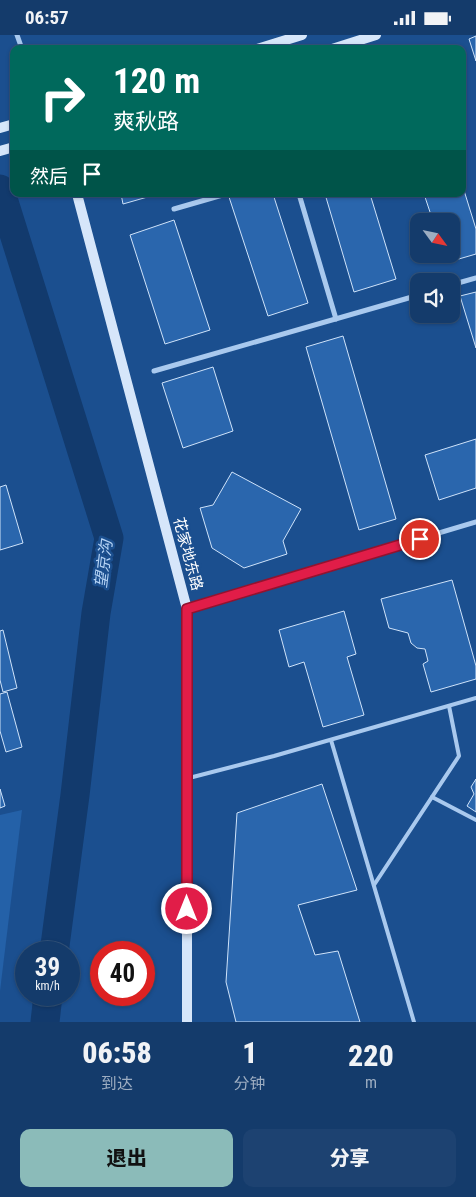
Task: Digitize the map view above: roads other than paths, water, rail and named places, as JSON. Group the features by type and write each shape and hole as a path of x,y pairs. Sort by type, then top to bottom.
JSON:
{"street":[{"path":"271,45 302,35"},
{"path":"345,45 376,35"},
{"name":"花家地东路","path":"78,197 187,609 187,1022"},
{"path":"174,209 216,197"},
{"path":"301,197 336,319"},
{"path":"460,282 476,278"},
{"path":"154,371 410,298"},
{"path":"187,609 476,522"}],"lane":[{"path":"187,778 331,740 476,698"},
{"path":"374,885 459,756 449,706"},
{"path":"331,740 414,1022"},
{"path":"432,797 476,820"}],"waterway":[{"name":"望京沟","path":"0,189 109,538 96,613 56,941"},
{"name":"望京沟","path":"45,1022 47,1006"}]}
